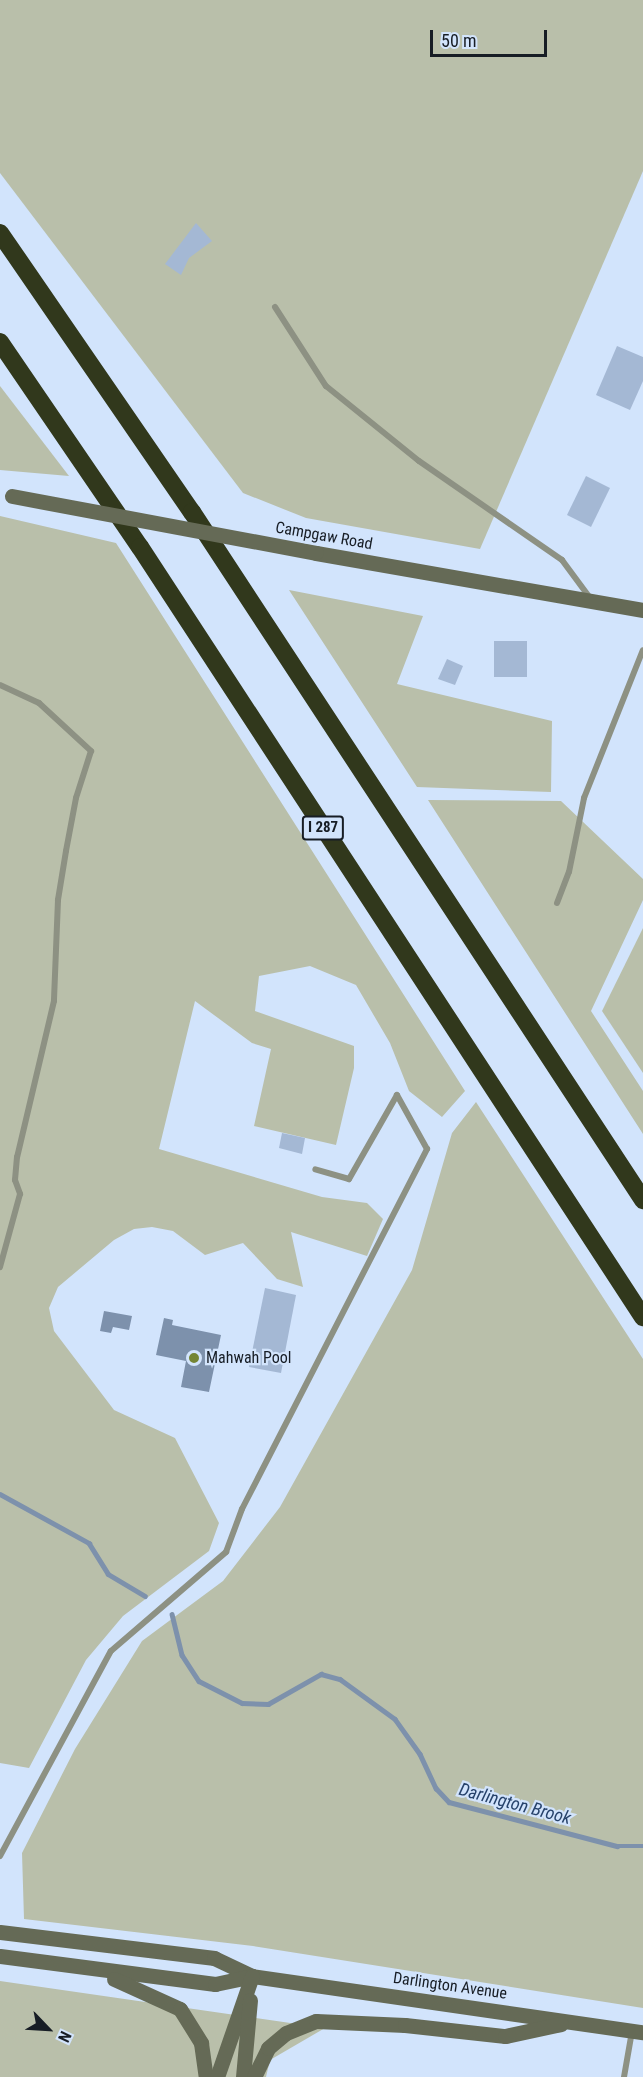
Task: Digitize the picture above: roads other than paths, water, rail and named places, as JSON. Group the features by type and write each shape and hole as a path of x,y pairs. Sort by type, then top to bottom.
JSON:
{"highway":[{"path":"0,233 192,512 643,1200"},
{"name":"I 287","path":"0,342 146,556 643,1317"}],"main road":[{"name":"Campgaw Road","path":"6,495 316,553 643,610"},
{"name":"Darlington Avenue","path":"0,1932 214,1958 252,1976 638,2031"},
{"name":"Darlington Avenue","path":"0,1956 95,1971 215,1984 252,1976"},
{"path":"95,1971 180,2009 201,2043 206,2077"},
{"path":"217,2077 252,1976"},
{"path":"243,2077 252,1976"},
{"path":"254,2077 268,2048 286,2033 316,2021 405,2025 505,2036 573,2022"}],"lane":[{"path":"274,307 326,386 419,461 562,560 593,603"},
{"path":"557,903 569,872 584,798 643,650"},
{"path":"0,685 23,692 39,703 91,751 76,798 66,851 58,900 54,1001 17,1157 15,1180 20,1194 0,1267"},
{"path":"0,1856 111,1651 226,1552 242,1509 427,1149 397,1095 349,1179 315,1169"},
{"path":"624,2077 638,2031"}],"water":[{"path":"104,1311 132,1316 129,1330 113,1327 111,1333 100,1331"},
{"name":"Mahwah Pool","path":"164,1318 173,1320 172,1325 221,1335 209,1392 181,1387 186,1361 156,1355"}],"waterway":[{"name":"Darlington Brook","path":"0,1494 89,1543 108,1574 145,1596"},
{"name":"Darlington Brook","path":"172,1614 182,1655 199,1681 242,1703 268,1704 321,1674 340,1679 395,1719 420,1754 436,1788 449,1802 617,1846 643,1846"}],"place":[{"name":"Mahwah Pool","path":"194,1358"}]}
